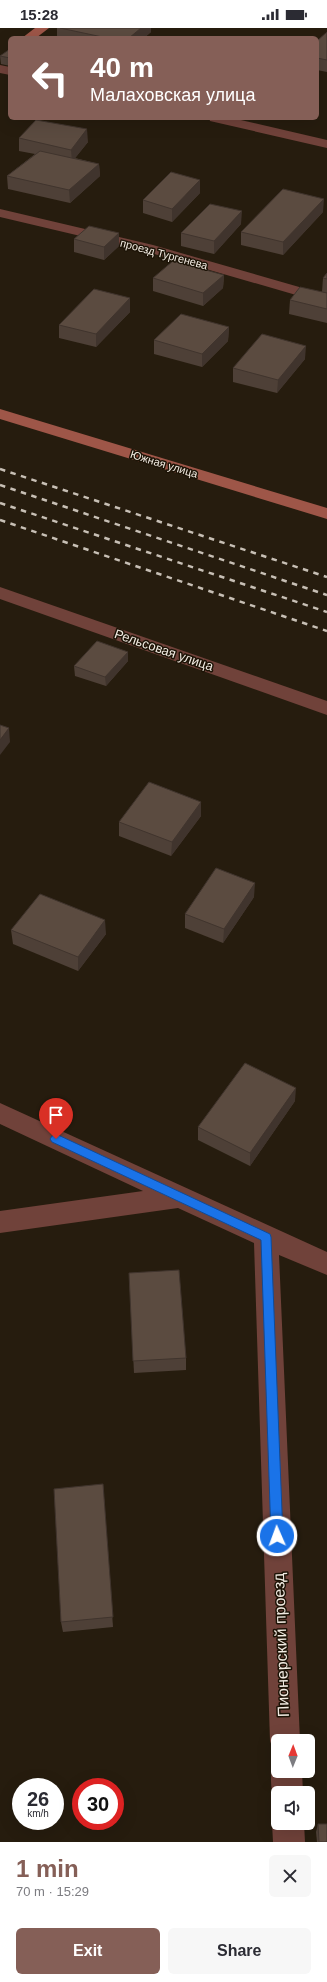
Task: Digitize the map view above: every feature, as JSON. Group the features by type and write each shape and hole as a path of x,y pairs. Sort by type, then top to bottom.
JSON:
{"street":[{"path":"31,36 43,28"},
{"path":"224,120 327,144"},
{"name":"проезд Тургенева","path":"0,213 148,248 327,300"},
{"name":"Южная улица","path":"0,414 327,514"},
{"name":"Рельсовая улица","path":"0,593 327,708"},
{"path":"0,1113 327,1264"},
{"path":"0,1222 180,1196"},
{"name":"Пионерский проезд","path":"266,1237 285,1734"},
{"path":"288,1830 289,1842"}],"building":[{"path":"60,28 141,28 131,36 98,36"},
{"path":"327,32 327,60 319,58 319,39"},
{"path":"8,50 8,58 0,56"},
{"path":"36,120 87,129 71,150 19,138"},
{"path":"40,151 99,164 69,190 7,176"},
{"path":"171,172 200,180 172,209 143,200"},
{"path":"283,189 324,199 283,242 241,232"},
{"path":"210,204 242,211 214,241 181,233"},
{"path":"89,226 119,233 104,247 74,239"},
{"path":"173,261 224,275 203,293 153,278"},
{"path":"327,273 327,279 323,278"},
{"path":"300,287 327,293 327,309 290,300"},
{"path":"94,289 130,298 96,334 59,325"},
{"path":"181,314 229,327 202,354 154,340"},
{"path":"262,334 306,346 278,380 233,368"},
{"path":"97,641 128,652 105,677 74,666"},
{"path":"0,725 9,728 0,740"},
{"path":"149,782 201,802 172,842 119,822"},
{"path":"216,868 255,883 224,929 185,914"},
{"path":"40,894 105,920 78,957 11,930"},
{"path":"245,1063 296,1088 250,1153 198,1127"},
{"path":"179,1270 186,1358 133,1361 129,1273"},
{"path":"103,1484 113,1617 61,1622 54,1489"},
{"path":"318,1824 327,1824 327,1842 319,1842"}],"railway":[{"path":"0,469 327,577"},
{"path":"0,485 327,595"},
{"path":"0,503 327,612"},
{"path":"0,520 327,631"}],"route":[{"path":"56,1139 266,1237 277,1536"}]}
